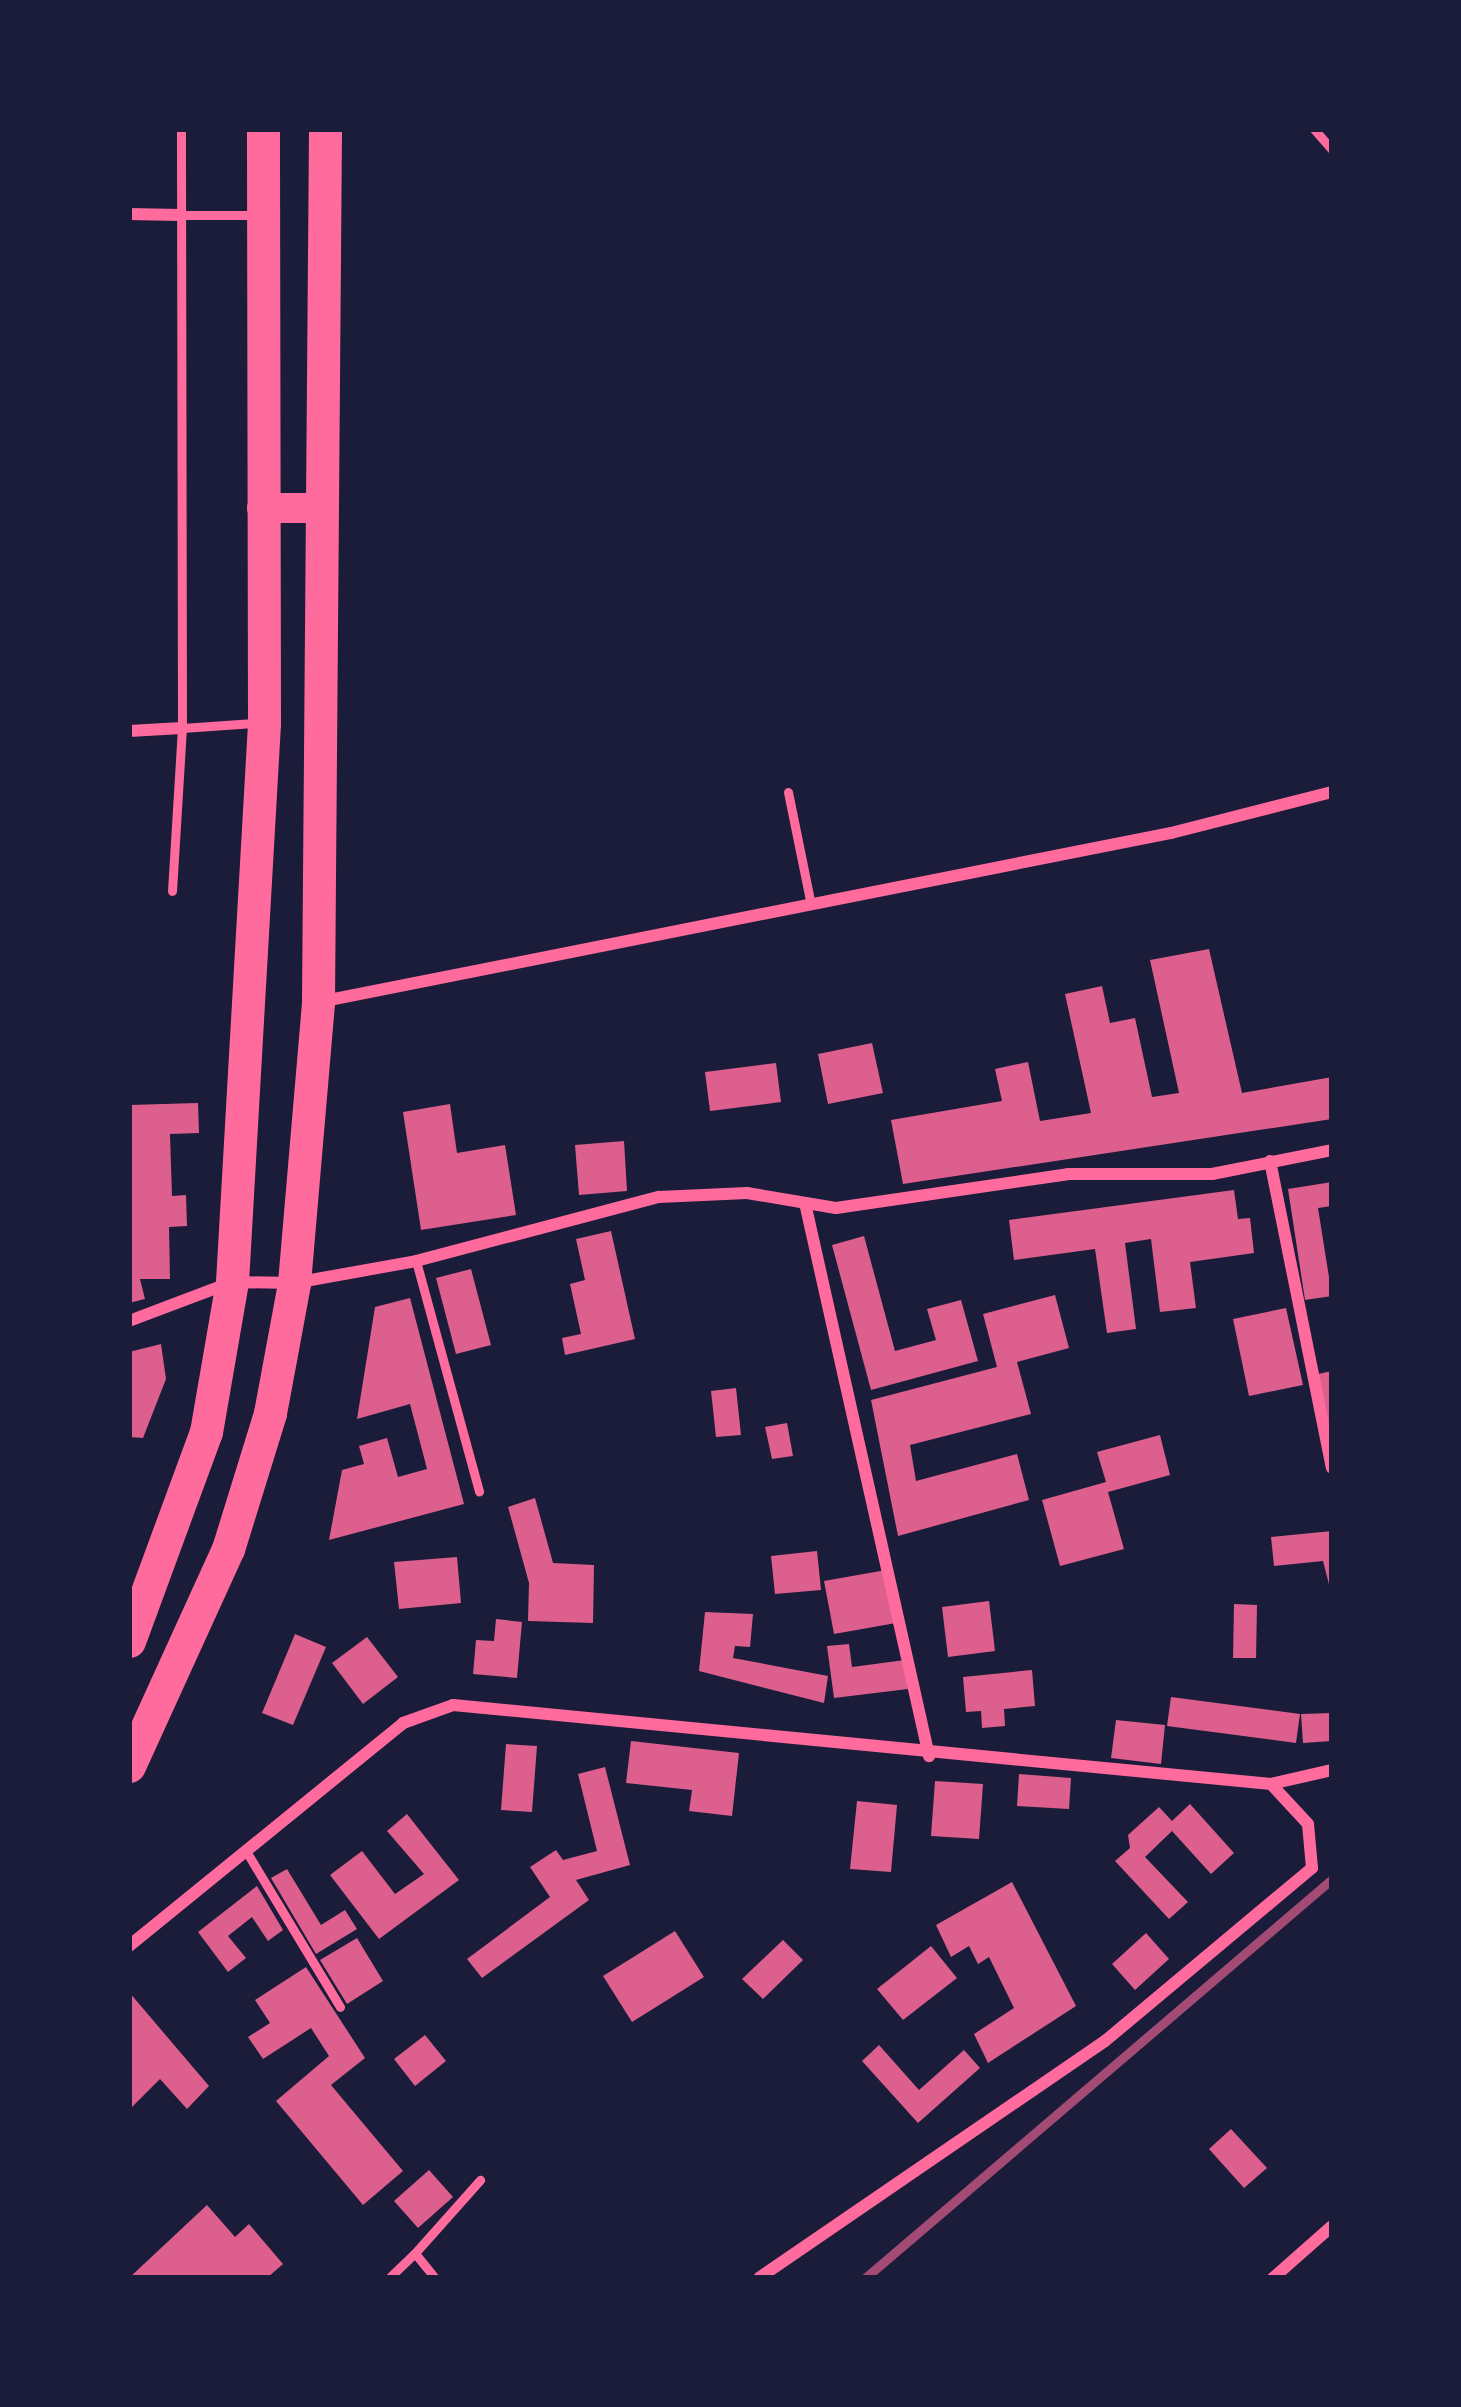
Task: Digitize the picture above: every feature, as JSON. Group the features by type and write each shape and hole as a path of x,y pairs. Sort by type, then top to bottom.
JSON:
{"highway":[{"path":"129,1641 206,1432 232,1282 264,723 263,129"},
{"path":"129,1766 228,1549 270,1413 294,1283 318,1002 325,129"}],"main road":[{"path":"262,508 320,508"}],"street":[{"path":"129,214 182,215"},
{"path":"129,731 182,728"},
{"path":"318,1002 1171,833 1332,793"},
{"path":"129,1321 232,1282 294,1283 416,1261 659,1197 747,1193 836,1208 1068,1174 1212,1174 1332,1150"},
{"path":"1270,1161 1332,1468"},
{"path":"805,1203 929,1756"},
{"path":"129,1946 403,1723 453,1706 929,1756 1271,1784 1332,1770"},
{"path":"759,2278 1105,2042 1312,1868 1308,1824 1271,1784"},
{"path":"1273,2278 1332,2227"}],"lane":[{"path":"172,890 182,728 181,129"},
{"path":"1314,129 1332,149"},
{"path":"182,215 263,215"},
{"path":"182,728 264,723"},
{"path":"788,792 811,904"},
{"path":"416,1261 478,1492"},
{"path":"246,1851 340,2007"},
{"path":"389,2278 480,2180"},
{"path":"415,2253 435,2278"}],"building":[{"path":"1209,949 1242,1093 1332,1077 1332,1119 903,1184 891,1120 1002,1101 995,1069 1028,1062 1040,1121 1091,1113 1065,994 1102,986 1110,1023 1135,1018 1152,1097 1179,1093 1150,960"},
{"path":"872,1043 883,1093 828,1104 818,1054"},
{"path":"776,1063 781,1102 710,1111 705,1072"},
{"path":"198,1103 199,1133 170,1134 172,1196 186,1195 187,1226 169,1227 170,1279 140,1279 145,1299 129,1303 129,1105"},
{"path":"450,1104 457,1153 505,1145 516,1215 421,1230 403,1112"},
{"path":"624,1141 627,1191 579,1195 575,1145"},
{"path":"1332,1182 1332,1206 1318,1208 1332,1296 1305,1300 1288,1189"},
{"path":"1234,1190 1238,1219 1250,1218 1254,1253 1190,1262 1196,1308 1160,1312 1151,1239 1125,1243 1136,1329 1107,1333 1095,1249 1014,1260 1009,1220"},
{"path":"611,1231 635,1339 565,1355 562,1338 581,1334 570,1284 585,1280 576,1239"},
{"path":"864,1236 895,1351 936,1340 927,1309 961,1300 978,1361 871,1390 832,1245"},
{"path":"471,1269 491,1345 456,1354 436,1278"},
{"path":"1055,1295 1069,1348 1017,1362 1031,1414 910,1445 916,1481 1017,1454 1029,1500 898,1536 871,1400 997,1367 983,1314"},
{"path":"410,1298 464,1504 329,1540 342,1470 364,1464 359,1446 387,1438 398,1477 427,1469 410,1404 357,1419 375,1307"},
{"path":"1286,1308 1303,1385 1249,1396 1233,1319"},
{"path":"161,1344 166,1379 143,1438 129,1437 129,1352"},
{"path":"1332,1371 1332,1429 1330,1430 1318,1374"},
{"path":"736,1388 741,1435 716,1437 711,1391"},
{"path":"787,1423 793,1456 772,1459 765,1427"},
{"path":"1160,1435 1170,1475 1108,1492 1124,1549 1060,1566 1042,1500 1106,1482 1097,1452"},
{"path":"535,1498 553,1563 594,1565 593,1623 528,1621 529,1583 508,1507"},
{"path":"1332,1531 1332,1596 1323,1561 1274,1566 1271,1537"},
{"path":"817,1551 821,1590 775,1594 771,1556"},
{"path":"457,1557 461,1603 399,1609 394,1562"},
{"path":"886,1570 896,1623 834,1634 824,1581"},
{"path":"989,1601 995,1651 948,1657 942,1607"},
{"path":"1234,1604 1257,1605 1256,1658 1233,1658"},
{"path":"705,1612 753,1614 750,1647 735,1646 733,1658 828,1676 824,1703 699,1671"},
{"path":"496,1619 522,1622 517,1678 473,1674 476,1640 494,1641"},
{"path":"295,1634 326,1647 293,1725 262,1713"},
{"path":"367,1637 398,1677 363,1704 332,1663"},
{"path":"849,1644 852,1667 905,1660 908,1689 834,1698 827,1646"},
{"path":"1032,1670 1035,1706 1004,1709 1005,1726 982,1728 981,1711 966,1712 963,1677"},
{"path":"1171,1697 1300,1714 1296,1743 1167,1726"},
{"path":"1332,1713 1332,1741 1303,1743 1301,1714"},
{"path":"1116,1720 1165,1725 1161,1764 1111,1758"},
{"path":"631,1741 739,1753 732,1816 689,1811 692,1790 626,1783"},
{"path":"506,1744 537,1746 532,1812 501,1810"},
{"path":"605,1767 630,1865 576,1880 589,1900 482,1978 467,1959 550,1897 530,1867 556,1850 563,1860 597,1851 578,1774"},
{"path":"1019,1774 1071,1778 1069,1809 1017,1806"},
{"path":"935,1781 983,1784 979,1839 931,1836"},
{"path":"857,1801 897,1805 891,1872 850,1869"},
{"path":"1190,1804 1234,1853 1211,1874 1172,1831 1145,1857 1188,1902 1169,1919 1115,1861 1130,1848 1128,1835 1159,1807 1172,1821"},
{"path":"407,1814 459,1880 379,1939 330,1875 362,1851 395,1894 424,1874 387,1831"},
{"path":"287,1869 321,1925 345,1910 357,1929 316,1954 271,1878"},
{"path":"1012,1882 1076,2006 988,2063 974,2034 1014,2008 989,1957 978,1964 969,1946 951,1957 936,1925"},
{"path":"257,1886 283,1930 268,1941 252,1917 228,1936 246,1958 228,1972 198,1932"},
{"path":"675,1931 704,1977 632,2022 603,1976"},
{"path":"1146,1933 1169,1959 1135,1990 1112,1964"},
{"path":"357,1938 383,1981 347,2004 320,1960"},
{"path":"783,1940 803,1960 763,1999 742,1979"},
{"path":"931,1946 957,1978 903,2020 877,1989"},
{"path":"306,1967 365,2058 331,2085 403,2171 363,2205 276,2101 329,2056 311,2028 263,2059 248,2037 270,2023 255,2000"},
{"path":"129,1992 209,2086 187,2109 160,2079 129,2110"},
{"path":"425,2035 446,2061 415,2086 394,2059"},
{"path":"879,2045 919,2090 964,2050 980,2068 918,2123 862,2061"},
{"path":"1231,2129 1267,2168 1244,2188 1209,2149"},
{"path":"429,2170 453,2197 418,2228 394,2201"},
{"path":"207,2205 235,2237 249,2224 283,2264 267,2278 129,2278"}],"railway":[{"path":"865,2278 1332,1879"}]}
